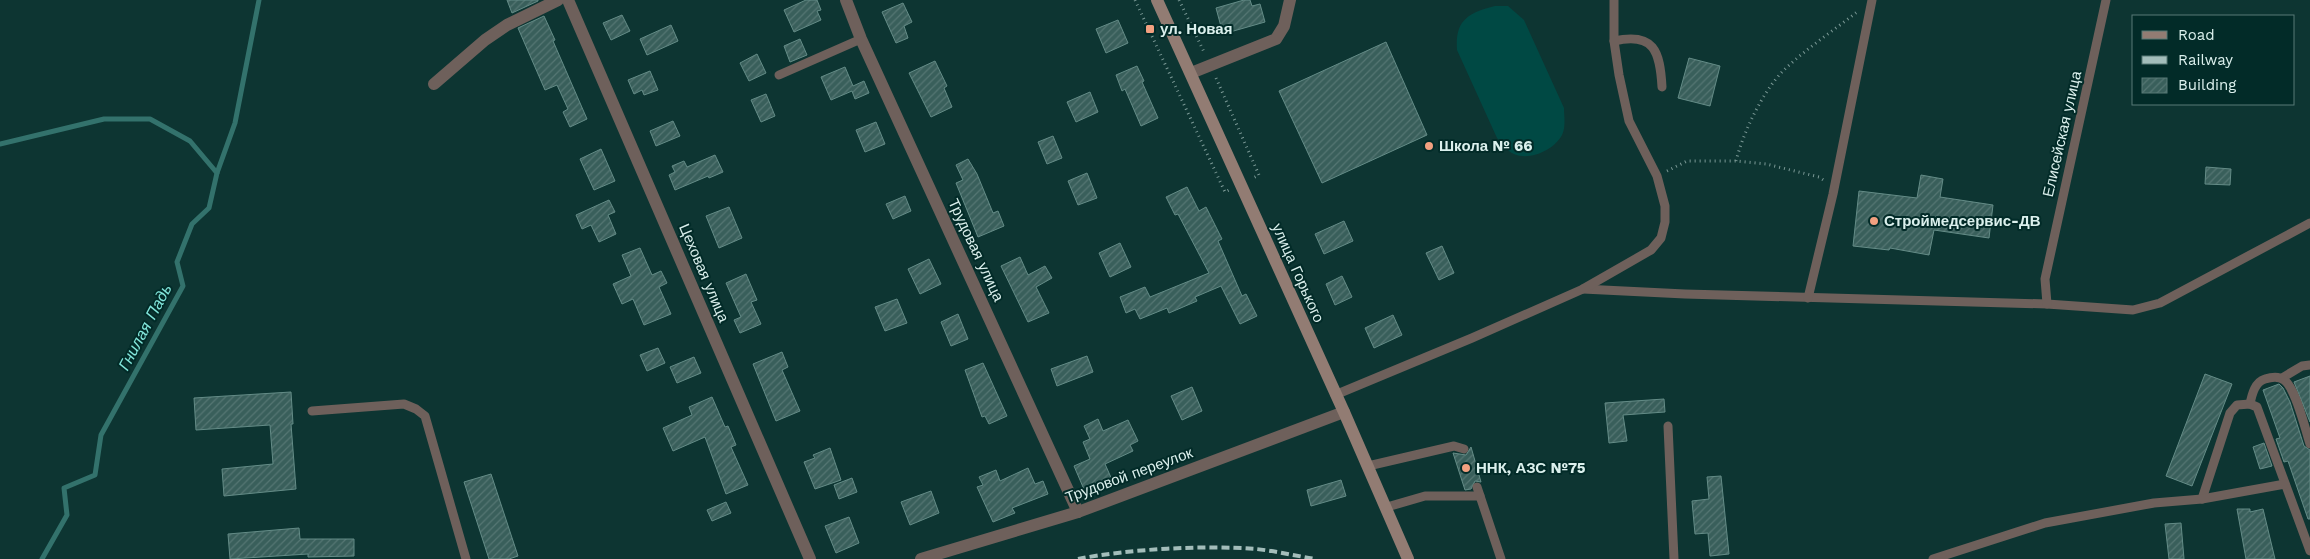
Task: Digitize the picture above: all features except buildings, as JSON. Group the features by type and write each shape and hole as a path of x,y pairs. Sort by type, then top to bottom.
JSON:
{"main road":[{"name":"улица Горького","path":"1157,0 1344,412 1408,559"}],"street":[{"path":"434,84 485,40 507,24 558,0"},
{"name":"Цеховая улица","path":"568,0 810,559"},
{"name":"Трудовая улица","path":"846,0 861,38 1078,512"},
{"path":"1190,73 1276,39 1281,34 1284,26 1290,0"},
{"name":"Трудовой переулок","path":"921,559 1078,512 1344,412"}],"lane":[{"path":"1335,394 1472,338 1583,288 1651,250 1661,238 1665,222 1665,206 1657,176 1629,121 1614,41 1614,0"},
{"path":"1808,298 1833,194 1872,0"},
{"name":"Елисейская улица","path":"2047,304 2045,279 2106,0"},
{"path":"779,75 861,38"},
{"path":"1614,41 1627,38 1644,40 1655,48 1661,64 1662,86"},
{"path":"1583,288 1808,298 2047,304 2133,310 2160,303 2310,223"},
{"path":"2282,378 2302,366 2310,364"},
{"path":"2250,404 2252,394 2261,380 2270,377 2282,378 2288,383 2294,396 2310,444"},
{"path":"312,412 404,404 420,412 424,416 466,559"},
{"path":"2202,499 2230,413 2237,405 2250,404 2257,407 2310,551"},
{"path":"1668,426 1674,559"},
{"path":"1368,466 1454,446 1464,449"},
{"path":"1933,559 2045,523 2154,503 2202,499 2285,484"},
{"path":"1477,487 1502,559"},
{"path":"1386,507 1425,496 1480,496"}],"path":[{"path":"1135,0 1225,192"},
{"path":"1179,0 1259,175"},
{"path":"1736,161 1753,116 1781,73 1865,6"},
{"path":"1657,176 1687,161 1736,161 1766,164 1819,177 1826,182 1833,194"}],"green space":[{"path":"1495,6 1508,6 1524,20 1564,108 1562,135 1553,145 1541,153 1527,156 1514,154 1497,138 1457,50 1458,32 1465,20 1470,15"}],"waterway":[{"path":"217,173 235,123 259,0"},
{"name":"Гнилая Падь","path":"0,144 104,119 150,119 190,141 217,173 209,208 192,224 177,262 183,286 101,435 95,475 64,488 67,515 42,559"}],"railway":[{"path":"1078,559 1143,550 1214,547 1256,549 1316,559"}],"place":[{"name":"ул. Новая","path":"1150,29"},
{"name":"Школа № 66","path":"1429,146"},
{"name":"Строймедсервис-ДВ","path":"1874,221"},
{"name":"ННК, АЗС №75","path":"1466,468"}]}
